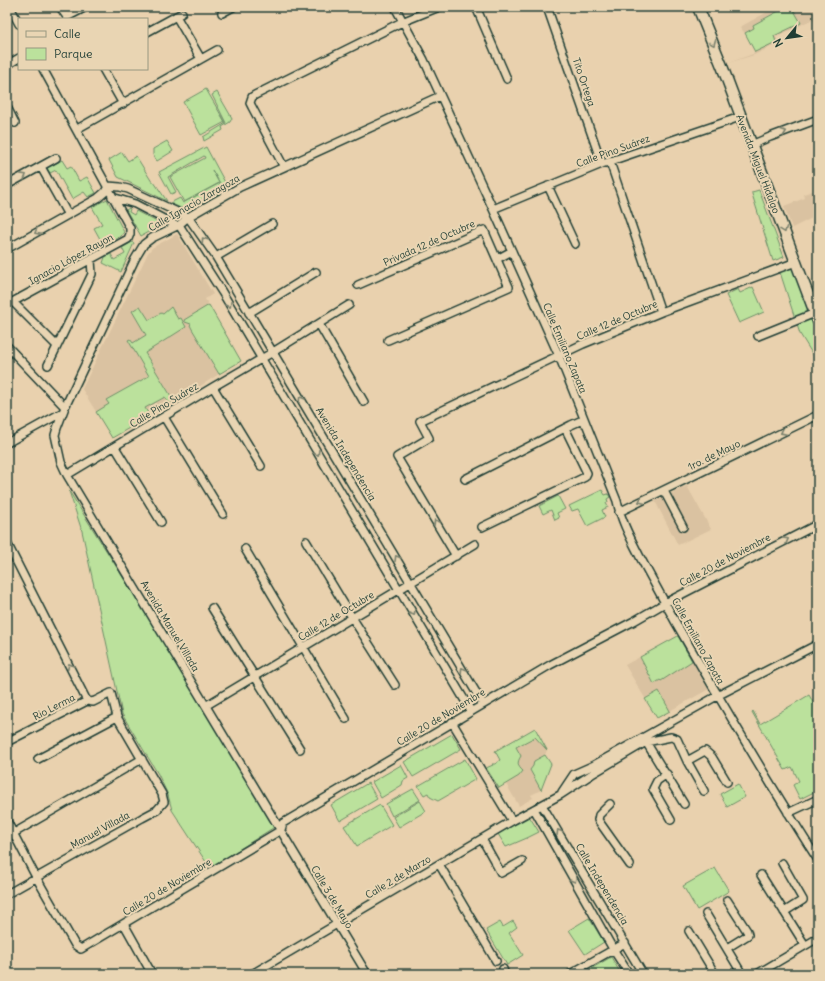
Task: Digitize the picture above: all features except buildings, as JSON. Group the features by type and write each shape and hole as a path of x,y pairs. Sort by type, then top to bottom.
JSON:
{"main road":[{"name":"Avenida Miguel Hidalgo","path":"698,7 722,66 816,317"}],"street":[{"path":"10,7 18,22"},
{"path":"60,7 67,17 86,7"},
{"path":"222,12 233,7"},
{"name":"Calle Emiliano Zapata","path":"395,7 424,60 559,356 617,501 619,512 665,603 717,696 818,860"},
{"path":"284,166 250,103 252,98 255,95 402,22 439,7"},
{"path":"476,7 507,79"},
{"name":"Tito Ortega","path":"547,7 602,164"},
{"path":"148,31 179,15 201,59"},
{"path":"77,130 217,50"},
{"path":"7,65 18,59"},
{"name":"Ignacio López Rayon","path":"44,70 130,228 128,239 10,303 57,346"},
{"path":"105,70 123,104"},
{"name":"Calle Ignacio Zaragoza","path":"57,428 64,410 144,244 240,187 440,96"},
{"path":"7,107 15,123"},
{"name":"Calle Pino Suárez","path":"493,209 602,164 740,117"},
{"path":"751,145 818,119"},
{"path":"7,185 56,158"},
{"path":"610,162 661,312"},
{"path":"41,167 68,215"},
{"path":"7,249 98,198 105,192 108,186 120,187 139,194 188,218"},
{"path":"548,186 575,244"},
{"path":"135,204 139,194"},
{"path":"98,198 108,195 135,204 178,225 222,292 261,360 471,711"},
{"path":"157,216 162,206"},
{"name":"Avenida Independencia","path":"188,218 216,257 483,704"},
{"path":"216,257 272,224"},
{"name":"Privada 12 de Octubre","path":"358,285 484,230 509,287 388,340"},
{"path":"497,259 512,251"},
{"path":"48,364 92,274 91,260"},
{"name":"Calle 12 de Octubre","path":"456,556 397,457 429,438 420,422 584,344 661,312 796,262"},
{"path":"249,313 316,272"},
{"path":"222,292 232,286"},
{"name":"Calle Pino Suárez","path":"67,475 213,387 261,360 349,305"},
{"path":"758,336 816,317"},
{"path":"319,324 364,402"},
{"path":"7,346 64,410 7,443"},
{"path":"213,387 261,466"},
{"name":"1ro. de Mayo","path":"619,512 818,415"},
{"path":"164,417 222,514"},
{"path":"466,479 580,421 586,424"},
{"name":"Avenida Manuel Villada","path":"57,428 55,435 61,462 67,475 281,830"},
{"path":"482,527 585,477 587,473 565,428"},
{"path":"115,447 161,522"},
{"path":"329,472 340,464"},
{"path":"664,491 683,527"},
{"name":"Calle 20 de Noviembre","path":"36,877 75,945 82,949 281,830 283,823 550,665 665,603 818,524"},
{"path":"306,541 395,685"},
{"path":"7,543 88,701"},
{"name":"Calle 12 de Octubre","path":"207,706 475,544"},
{"path":"245,549 346,719"},
{"path":"212,608 300,749"},
{"name":"Calle 2 de Marzo","path":"252,974 512,821 557,797 574,774 592,766 717,696 818,644"},
{"name":"Rio Lerma","path":"7,742 88,701 93,702 111,693 117,717"},
{"path":"14,833 142,759 117,717 38,759"},
{"path":"452,722 512,821"},
{"path":"557,797 646,742 674,737 680,742 687,761 704,791"},
{"path":"646,742 684,804"},
{"path":"687,761 705,751 712,757 727,782"},
{"name":"Manuel Villada","path":"7,894 156,810 164,802 162,794 142,759"},
{"path":"667,774 657,781 653,789 671,820"},
{"path":"788,813 818,799"},
{"path":"610,804 599,815 598,820 630,865"},
{"name":"Calle Independencia","path":"542,805 643,974"},
{"path":"534,809 613,949 629,974"},
{"path":"7,821 36,877"},
{"name":"Calle 3 de Mayo","path":"281,830 367,974"},
{"path":"482,839 501,873 522,861"},
{"path":"782,863 802,900 784,912"},
{"path":"439,864 496,961"},
{"path":"761,875 804,945"},
{"path":"584,897 594,891"},
{"path":"727,900 747,931 748,935 727,948"},
{"path":"706,914 742,974"},
{"path":"124,924 152,974"},
{"path":"689,930 715,974"},
{"path":"757,974 804,945 818,939"},
{"path":"570,974 625,943"},
{"path":"769,967 773,974"}],"shaded area":[{"path":"776,7 818,7 818,28 813,19 776,37 779,43 754,55 728,63 753,54 756,48 740,27"},
{"path":"818,189 818,215 792,228 784,206 805,198 804,194"},
{"path":"177,234 213,294 205,299 213,312 190,325 219,374 197,388 195,387 191,389 191,392 112,438 82,389 148,253 152,248"},
{"path":"687,486 711,529 678,545 655,501"},
{"path":"678,636 709,689 657,718 625,665"},
{"path":"535,728 547,750 545,755 551,764 541,790 531,795 533,798 519,806 506,784 499,788 486,768 500,760 495,751"}],"green space":[{"path":"786,7 792,7 801,23 774,36 776,42 755,52 745,33 754,28 753,25"},
{"path":"206,89 225,122 201,135 183,102"},
{"path":"217,92 232,118 230,122 222,127 223,130 204,141 203,137 226,123 212,95"},
{"path":"167,141 173,151 157,161 153,155 153,149"},
{"path":"206,147 228,188 187,211 170,203 180,198 183,203 220,183 212,170 219,183 184,202 170,177 205,158 204,156 168,177 176,192 171,194 159,172"},
{"path":"122,152 128,161 136,156 152,182 154,182 167,201 118,177 109,160"},
{"path":"62,160 67,168 71,166 79,181 87,177 96,193 88,197 84,192 72,199 56,170 50,173 47,168"},
{"path":"759,190 784,257 773,261 752,194 752,192"},
{"path":"107,199 124,232 121,236 104,246 94,228 102,224 92,207"},
{"path":"129,208 129,212 134,215 136,211 157,222 157,227 141,236 126,210"},
{"path":"132,242 134,243 121,272 103,263 105,257 111,254 114,260 125,254 122,248"},
{"path":"792,260 818,334 818,363 800,334 778,266"},
{"path":"753,287 764,312 739,323 726,295 738,289 740,293"},
{"path":"209,305 241,361 219,374 192,329 191,324 185,322 184,320"},
{"path":"140,306 149,320 161,313 163,314 171,307 178,319 181,318 186,327 145,353 174,401 169,404 165,397 145,408 150,416 112,438 96,412 109,404 106,400 149,376 128,340 130,339 133,343 146,335 132,311"},
{"path":"602,490 605,495 608,494 610,497 607,499 608,502 606,503 608,507 602,510 605,517 587,526 578,509 572,511 569,506"},
{"path":"69,491 184,675 245,777 249,787 276,826 210,868 172,810 168,795 158,774 122,714 82,531"},
{"path":"558,496 565,509 557,513 559,518 555,520 551,510 543,514 539,506"},
{"path":"678,636 692,661 654,684 640,657"},
{"path":"659,691 670,711 657,718 645,699"},
{"path":"809,695 818,711 818,790 800,799 793,785 799,781 792,767 785,770 752,712 753,711 760,724"},
{"path":"535,728 547,750 535,737 516,747 521,756 518,762 519,766 523,771 519,776 499,788 486,768 500,760 495,751"},
{"path":"452,734 461,749 413,777 404,762"},
{"path":"545,755 551,764 541,790 530,770 534,761"},
{"path":"465,759 476,779 438,801 430,797 428,793 424,795 418,786"},
{"path":"401,765 408,778 403,781 402,785 381,798 372,782"},
{"path":"368,783 377,799 340,821 331,805"},
{"path":"738,784 745,797 727,807 720,794"},
{"path":"413,789 420,800 392,816 386,804"},
{"path":"420,801 426,811 399,827 393,817"},
{"path":"380,805 392,825 357,846 344,826"},
{"path":"529,816 539,832 506,847 498,834"},
{"path":"715,868 729,891 697,910 683,886"},
{"path":"589,918 604,942 585,954 569,930"},
{"path":"513,921 517,927 509,933 523,955 507,965 486,930 500,922 503,927"},
{"path":"611,957 621,974 582,974"}]}
